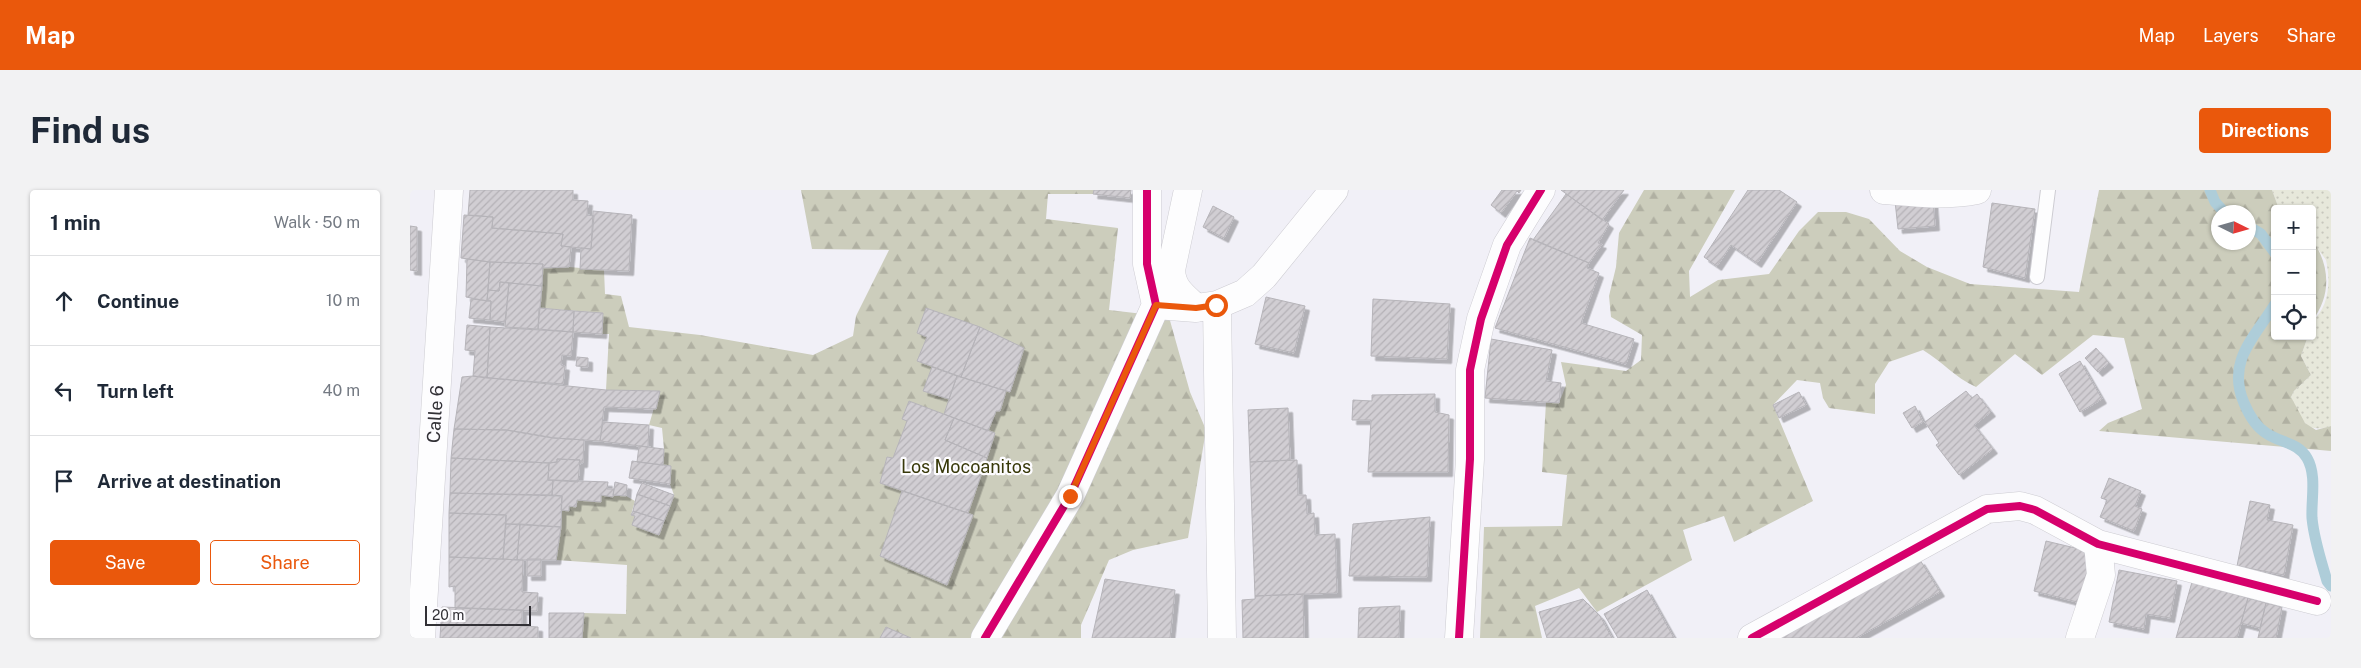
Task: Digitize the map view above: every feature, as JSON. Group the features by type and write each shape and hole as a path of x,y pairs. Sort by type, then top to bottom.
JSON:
{"street":[{"name":"Calle 6","path":"420,638 449,190"},
{"path":"986,638 1070,496 1156,305 1147,264 1147,190"},
{"path":"1188,190 1171,270 1171,279 1174,287 1206,306"},
{"path":"1156,305 1206,306 1245,293 1264,276 1334,190"},
{"path":"1459,638 1470,459 1470,370 1481,319 1507,245 1541,190"},
{"path":"1884,190 1928,194 1957,194 1977,190"},
{"path":"1206,306 1222,638"},
{"path":"1752,638 1987,509 2020,506 2035,510 2098,544 2317,601"},
{"path":"2080,638 2101,575 2098,544"}],"lane":[{"path":"2037,278 2048,190"}],"shaded area":[{"path":"2272,190 2331,190 2331,426 2322,428 2309,426 2305,422 2297,411 2291,397 2294,391 2311,375 2301,356 2307,340 2316,340 2316,318 2322,309 2327,294 2328,268 2326,260 2316,246 2316,205 2278,205"}],"green space":[{"name":"Los Mocoanitos","path":"801,190 1094,190 1093,194 1048,194 1046,219 1118,228 1109,310 1169,317 1190,392 1206,430 1188,538 1133,550 1109,560 1081,625 1081,638 582,638 584,613 626,614 627,565 556,560 561,527 561,510 569,511 569,506 576,507 577,500 601,502 601,495 626,496 635,501 631,515 635,516 633,525 659,534 674,495 670,484 671,467 663,465 662,428 649,425 659,391 606,390 609,334 602,334 603,313 539,308 542,268 569,267 604,270 605,294 621,296 629,327 700,335 813,355 853,336 856,316 889,250 812,249"},
{"path":"1644,190 1735,190 1689,271 1690,297 1718,280 1769,274 1799,231 1818,212 1846,212 1869,219 1900,251 1927,267 1970,284 2079,292 2099,190 2272,190 2278,205 2271,205 2271,340 2307,340 2301,356 2311,375 2294,391 2291,397 2305,423 2316,430 2331,426 2331,451 2099,431 2108,423 2142,409 2124,338 2093,335 2042,375 2015,354 1976,387 1961,379 1923,350 1889,362 1875,384 1875,414 1829,408 1823,398 1820,383 1797,380 1773,405 1813,501 1734,542 1724,516 1683,530 1692,560 1597,612 1579,588 1535,606 1542,638 1480,638 1484,527 1562,526 1567,475 1542,472 1546,402 1559,403 1566,385 1561,362 1626,371 1641,360 1642,335 1611,317 1609,296 1616,267 1619,233"},
{"path":"2316,246 2323,260 2326,281 2323,302 2316,314"}],"building":[{"path":"470,190 573,190 573,200 588,201 587,215 594,216 591,249 561,246 563,234 492,228 493,217 468,215"},
{"path":"1094,190 1131,190 1130,198 1093,194"},
{"path":"1502,190 1521,190 1519,193 1517,191 1501,213 1491,205"},
{"path":"1561,190 1624,190 1602,220"},
{"path":"1748,190 1779,190 1797,202 1757,263 1731,245 1717,266 1704,257"},
{"path":"1566,194 1609,224 1598,243 1602,244 1589,263 1533,240"},
{"path":"1933,198 1935,226 1898,229 1895,201"},
{"path":"1992,203 2035,209 2025,278 1983,267"},
{"path":"1213,206 1234,217 1224,238 1203,227"},
{"path":"593,211 632,215 629,271 580,269 581,248 591,249"},
{"path":"464,215 493,217 492,228 563,234 561,246 571,247 569,267 542,268 543,264 490,262 461,258"},
{"path":"410,226 417,227 417,271 410,270"},
{"path":"1530,238 1589,263 1587,268 1599,273 1581,323 1634,339 1626,364 1495,328"},
{"path":"467,259 490,262 487,301 466,297"},
{"path":"490,262 543,264 542,286 500,282 499,291 488,290"},
{"path":"500,282 509,283 505,322 490,320 491,301 487,301 488,290 499,291"},
{"path":"509,283 542,286 538,329 505,327"},
{"path":"1266,297 1305,306 1294,353 1255,344"},
{"path":"471,299 491,301 490,320 469,318"},
{"path":"1373,299 1450,304 1447,359 1371,356"},
{"path":"539,308 574,311 573,332 538,329"},
{"path":"926,308 980,327 961,377 917,361 927,337 917,333"},
{"path":"574,311 603,313 602,334 573,332"},
{"path":"467,325 490,327 487,378 473,376 475,351 465,350"},
{"path":"490,327 573,332 571,356 562,355 561,365 565,366 563,384 487,378"},
{"path":"980,327 1024,348 1010,392 961,377"},
{"path":"1491,339 1552,350 1546,381 1561,383 1559,403 1485,398"},
{"path":"2096,348 2109,363 2098,372 2085,358"},
{"path":"577,357 588,358 588,367 576,366"},
{"path":"2080,361 2102,399 2080,412 2059,374"},
{"path":"932,367 957,376 949,399 923,391"},
{"path":"473,376 606,390 660,391 656,409 604,407 600,441 554,438 506,430 454,429 462,377"},
{"path":"957,376 1006,391 1000,411 996,411 988,431 944,414"},
{"path":"1966,391 1972,398 1977,394 1991,412 1974,425 1993,449 1959,475 1936,445 1939,443 1925,422"},
{"path":"1799,392 1806,405 1779,418 1773,405"},
{"path":"1435,394 1435,412 1449,415 1448,472 1368,472 1371,420 1352,420 1353,400 1372,401 1372,395"},
{"path":"909,401 954,418 945,440 987,458 968,513 880,483 887,457 893,458 907,421 902,419"},
{"path":"1915,406 1923,422 1912,428 1903,413"},
{"path":"1288,408 1290,460 1250,462 1248,410"},
{"path":"954,418 995,433 987,458 945,440"},
{"path":"603,422 649,425 648,447 600,441"},
{"path":"454,429 506,430 554,438 584,440 583,463 579,463 580,460 557,459 557,462 549,463 451,458"},
{"path":"639,446 664,449 663,465 637,462"},
{"path":"451,458 549,463 548,480 553,480 552,495 450,493"},
{"path":"557,459 580,460 578,482 548,480 549,463 557,462"},
{"path":"1297,460 1298,495 1306,495 1307,514 1314,513 1315,535 1335,534 1337,593 1255,596 1250,462"},
{"path":"632,461 671,466 670,484 629,478"},
{"path":"2109,478 2141,491 2135,506 2142,509 2134,531 2100,517 2107,500 2101,498"},
{"path":"553,480 608,482 607,489 614,489 613,497 601,495 601,502 577,500 576,507 569,506 569,511 561,510 562,496 552,495"},
{"path":"615,482 627,485 626,496 613,495"},
{"path":"642,483 674,495 670,506 637,494"},
{"path":"902,491 973,515 947,585 880,556"},
{"path":"450,493 562,496 561,527 506,524 506,515 449,513"},
{"path":"637,494 670,506 664,521 633,511"},
{"path":"2250,501 2270,505 2267,520 2293,525 2284,575 2237,566"},
{"path":"633,511 664,521 659,535 632,525 635,516 631,515"},
{"path":"449,513 506,515 503,559 449,557"},
{"path":"1430,517 1427,577 1349,576 1353,524"},
{"path":"506,524 520,524 517,560 503,559"},
{"path":"520,524 561,527 556,560 517,560"},
{"path":"2046,541 2092,552 2085,579 2094,581 2089,605 2034,591"},
{"path":"449,557 523,560 522,592 538,593 537,611 455,608 455,586 449,587"},
{"path":"527,559 541,559 541,576 527,576"},
{"path":"1920,560 1940,592 1856,638 1772,638"},
{"path":"2119,570 2177,581 2170,618 2146,614 2144,629 2109,622"},
{"path":"1105,579 1175,590 1170,638 1092,638"},
{"path":"2192,582 2248,598 2237,638 2176,638"},
{"path":"1647,590 1674,638 1618,638 1604,614"},
{"path":"1303,594 1304,638 1243,638 1242,600 1255,599 1255,596"},
{"path":"2248,598 2266,603 2260,628 2241,623"},
{"path":"1583,599 1600,616 1612,638 1547,638 1539,612"},
{"path":"2266,603 2282,607 2276,638 2258,638"},
{"path":"1400,606 1399,638 1358,638 1359,608"},
{"path":"442,607 522,610 522,626 538,627 538,638 440,638"},
{"path":"549,613 584,613 582,638 549,638"},
{"path":"886,627 911,638 880,638"}],"waterway":[{"path":"2210,190 2218,205"},
{"path":"2256,231 2261,234 2273,250"},
{"path":"2271,310 2245,350 2238,374 2239,388 2248,412 2259,427 2271,436 2299,449 2307,458 2313,480 2312,518 2314,534 2327,581 2331,586"}],"cycle path":[{"path":"985,638 1070,496 1156,305 1147,264 1147,190"},
{"path":"1459,638 1470,459 1470,370 1481,319 1507,245 1541,190"},
{"path":"1752,638 1987,509 2020,506 2035,510 2098,544 2317,601"}],"route":[{"path":"1070,496 1156,305 1196,308 1216,305"}]}
